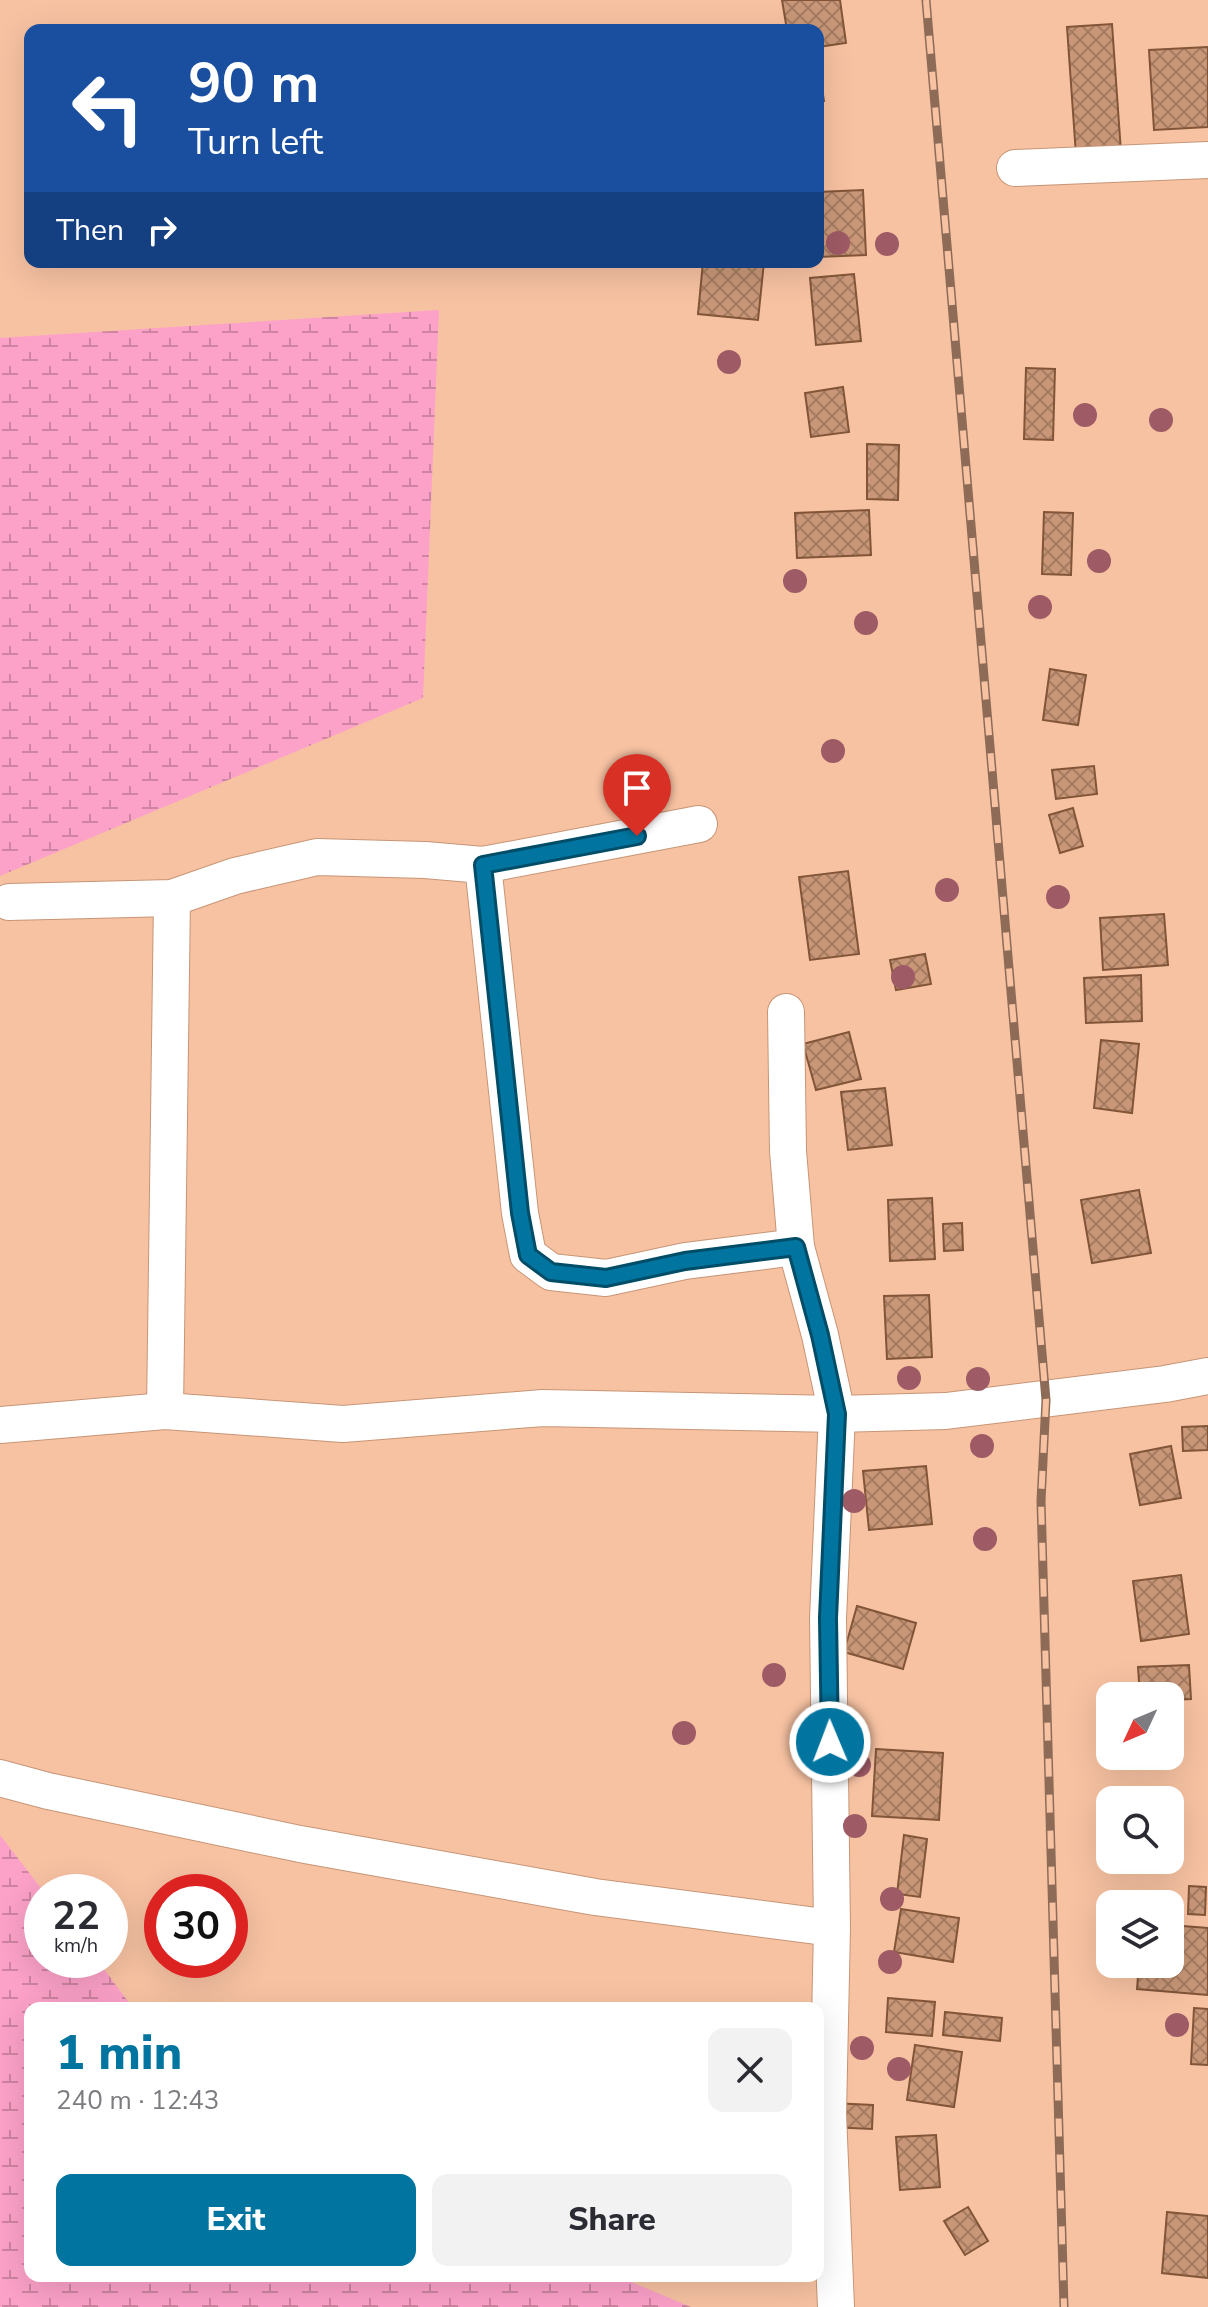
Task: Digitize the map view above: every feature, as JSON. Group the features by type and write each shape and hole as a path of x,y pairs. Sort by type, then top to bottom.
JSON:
{"street":[{"path":"1015,168 1208,160"},
{"path":"9,902 172,898 235,876 317,857 483,865 699,824"},
{"path":"483,865 520,1213 528,1255 551,1272 606,1278 685,1261 796,1247"},
{"path":"165,1411 172,898"},
{"path":"786,1012 788,1151 796,1247 837,1414 828,1618 832,1928 825,2268 836,2307"},
{"path":"0,1425 165,1411 343,1424 543,1408 837,1414 946,1411 1208,1376"},
{"path":"0,1778 48,1791 347,1852 595,1897 832,1928"}],"green space":[{"path":"439,310 423,698 0,876 0,338"},
{"path":"0,1835 30,1874 24,1874 24,1978 110,1978 128,2002 24,2002 24,2282 631,2282 691,2307 0,2307"}],"building":[{"path":"782,0 840,0 846,43 824,46 824,24 786,24"},
{"path":"1112,24 1121,152 1076,155 1067,27"},
{"path":"1208,47 1208,127 1154,130 1149,50"},
{"path":"863,190 866,255 824,257 824,192"},
{"path":"702,268 763,268 758,320 698,314"},
{"path":"854,274 861,341 816,345 810,278"},
{"path":"1026,368 1055,369 1053,440 1024,439"},
{"path":"843,387 849,432 811,437 805,393"},
{"path":"867,444 899,445 898,500 867,499"},
{"path":"869,510 871,555 797,558 795,513"},
{"path":"1044,512 1073,513 1071,575 1042,574"},
{"path":"1050,669 1086,675 1078,725 1043,720"},
{"path":"1094,766 1097,794 1056,799 1052,770"},
{"path":"1073,808 1083,846 1060,853 1049,815"},
{"path":"848,871 859,954 810,960 799,877"},
{"path":"1164,914 1168,965 1103,970 1100,918"},
{"path":"925,954 931,984 896,990 890,960"},
{"path":"1141,975 1142,1021 1086,1023 1084,978"},
{"path":"849,1032 861,1079 816,1090 803,1044"},
{"path":"1101,1040 1139,1044 1132,1113 1094,1108"},
{"path":"885,1088 892,1145 848,1150 841,1092"},
{"path":"1139,1190 1151,1253 1092,1263 1081,1200"},
{"path":"932,1198 935,1259 890,1261 888,1200"},
{"path":"962,1223 963,1250 944,1251 943,1224"},
{"path":"929,1295 932,1357 887,1359 884,1296"},
{"path":"1208,1426 1208,1450 1183,1451 1182,1427"},
{"path":"1171,1446 1181,1498 1140,1505 1130,1454"},
{"path":"926,1466 932,1524 869,1530 863,1471"},
{"path":"1181,1575 1189,1634 1141,1641 1133,1581"},
{"path":"857,1606 916,1623 903,1669 844,1652"},
{"path":"1189,1665 1191,1699 1184,1699 1184,1682 1139,1682 1138,1667"},
{"path":"876,1749 943,1753 939,1820 872,1816"},
{"path":"904,1835 927,1839 920,1897 897,1894"},
{"path":"1189,1886 1206,1887 1205,1915 1188,1914"},
{"path":"901,1909 959,1918 953,1962 894,1952"},
{"path":"1184,1926 1208,1928 1208,1995 1137,1989 1138,1978 1184,1978"},
{"path":"888,1998 935,2002 932,2036 886,2032"},
{"path":"1194,2008 1208,2009 1208,2065 1191,2064"},
{"path":"945,2012 1002,2018 1000,2041 943,2035"},
{"path":"915,2045 962,2052 954,2107 907,2100"},
{"path":"831,2103 873,2105 872,2129 830,2127"},
{"path":"936,2135 940,2187 900,2190 896,2137"},
{"path":"968,2207 988,2241 965,2255 944,2221"},
{"path":"1167,2212 1208,2216 1208,2278 1162,2273"}],"railway":[{"path":"926,0 1046,1400 1041,1501 1064,2307"}],"route":[{"path":"637,836 483,865 520,1213 528,1255 551,1272 606,1278 685,1261 796,1247 837,1414 828,1618 830,1742"}]}
